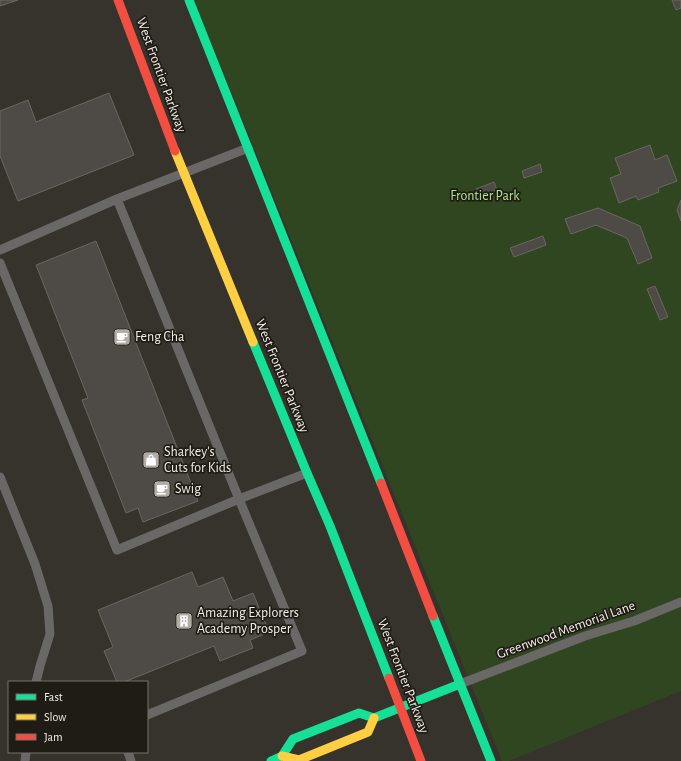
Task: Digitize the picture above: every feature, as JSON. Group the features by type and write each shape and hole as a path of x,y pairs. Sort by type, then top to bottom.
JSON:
{"street":[{"name":"West Frontier Parkway","path":"118,0 183,173 330,526 421,761"},
{"path":"189,0 491,761"},
{"path":"271,761 282,756 293,739 360,713 374,718 460,684"},
{"path":"282,756 299,760 368,732 374,718"}],"lane":[{"path":"0,250 117,199 248,148"},
{"path":"117,199 302,651 148,715"},
{"path":"0,263 118,550 239,499 307,473"},
{"path":"0,477 35,564 48,606 50,634 36,681"},
{"name":"Greenwood Memorial Lane","path":"460,684 585,636 634,620 681,602"}],"green space":[{"name":"Frontier Park","path":"194,0 681,0 681,691 509,761 502,761"}],"building":[{"path":"0,0 18,0 0,6"},
{"path":"672,0 681,0 681,8 676,10"},
{"path":"109,93 134,155 18,201 0,156 0,111 28,100 36,122"},
{"path":"650,145 655,160 667,155 677,181 658,188 659,192 638,200 636,196 619,203 610,178 621,174 615,158"},
{"path":"540,164 542,172 524,178 522,171"},
{"path":"494,182 497,190 479,196 476,189"},
{"path":"681,200 681,221 677,210"},
{"path":"598,208 640,226 652,258 638,264 627,238 596,225 571,234 565,219"},
{"path":"543,236 546,245 514,257 510,248"},
{"path":"96,241 198,501 143,522 138,508 126,513 82,400 88,398 36,265"},
{"path":"655,286 668,317 660,320 647,289"},
{"name":"Amazing Explorers Academy Prosper","path":"192,572 198,587 223,577 233,601 253,593 269,632 250,640 253,648 220,661 214,646 126,681 117,681 104,651 113,647 98,610"}],"traffic: fast":[{"path":"189,0 381,483"},
{"path":"253,342 330,526 389,678"},
{"path":"433,616 491,761"},
{"path":"271,761 282,756 293,739 359,713 374,718 460,684"}],"traffic: slow":[{"path":"175,151 253,342"},
{"path":"282,756 299,760 368,732 374,718"}],"traffic: jam":[{"path":"118,0 175,151"},
{"path":"381,483 433,616"},
{"path":"389,678 421,761"}],"place":[{"name":"Feng Cha","path":"122,337"},
{"name":"Sharkey’s Cuts for Kids","path":"151,460"},
{"name":"Swig","path":"162,489"},
{"name":"Amazing Explorers Academy Prosper","path":"184,621"}]}
